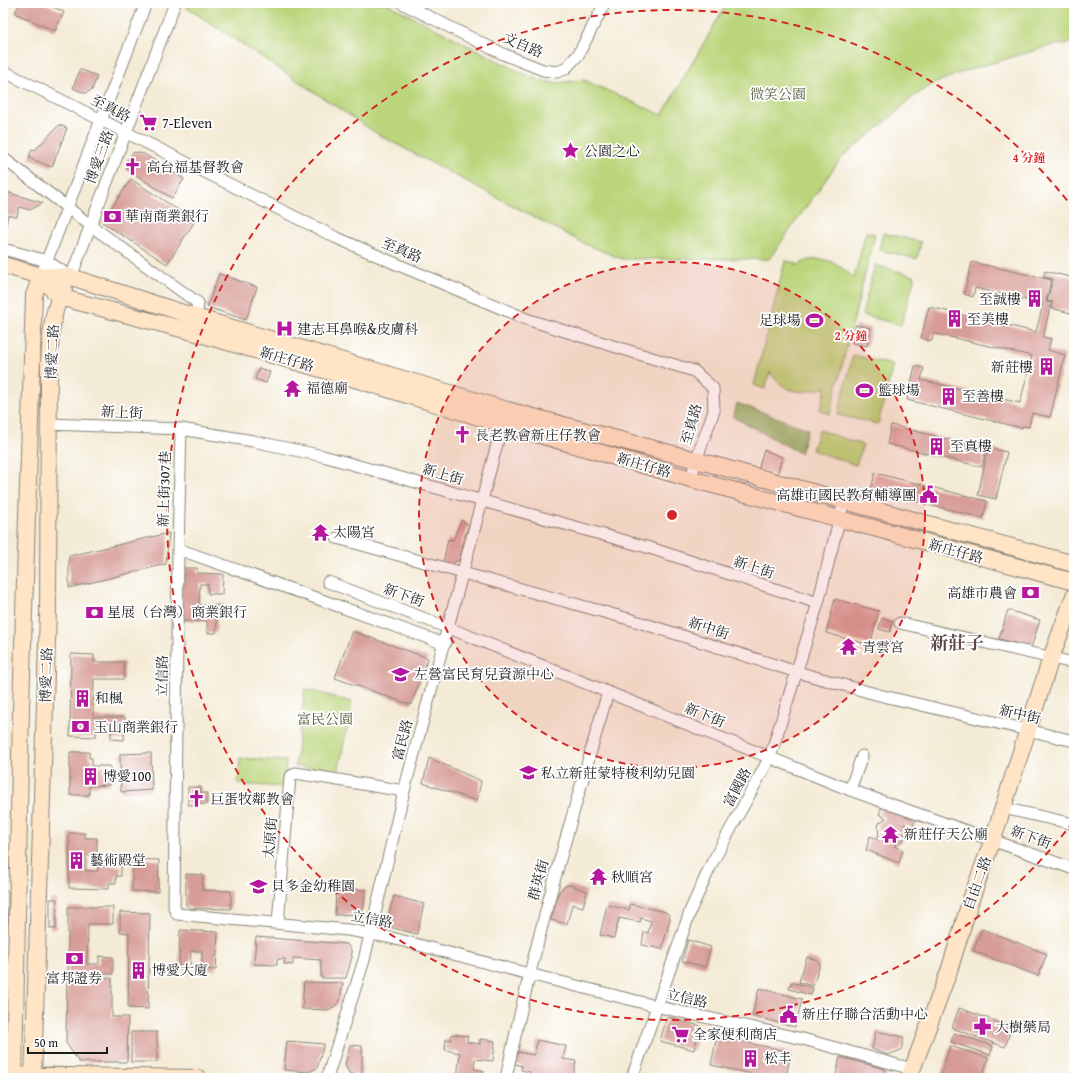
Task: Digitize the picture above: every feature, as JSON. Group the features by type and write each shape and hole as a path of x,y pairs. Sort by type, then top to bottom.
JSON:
{"street":[{"name":"博愛三路","path":"44,268 146,3"},
{"name":"博愛三路","path":"71,277 175,3"},
{"name":"文自路","path":"402,3 503,54 543,70 557,72 565,69 578,55 606,3"},
{"name":"至真路","path":"3,71 335,237 394,263 529,320 694,371 713,388 714,411 696,460 691,479"},
{"path":"3,158 90,225 198,303 194,325"},
{"path":"3,249 44,268 59,297"},
{"name":"新庄仔路","path":"3,265 44,268 194,325 355,378 505,417 696,460 1074,564"},
{"name":"博愛二路","path":"11,1076 33,310 34,295 44,268"},
{"name":"博愛二路","path":"33,1077 48,612 51,326 59,297 71,277"},
{"name":"新庄仔路","path":"59,297 194,325"},
{"name":"新庄仔路","path":"505,417 691,479 1074,582"},
{"name":"富民路","path":"327,1078 364,960 404,791 445,644 505,417"},
{"name":"新上街","path":"50,424 181,429 253,441 323,456 650,548 818,603"},
{"name":"新上街307巷","path":"178,549 181,429"},
{"name":"富國路","path":"632,1078 691,909 712,863 770,757 818,603 844,501"},
{"name":"新中街","path":"337,538 630,619 797,672 879,695 1028,732 1074,741"},
{"path":"178,549 445,644"},
{"name":"立信路","path":"178,549 174,907 177,914 278,923 370,934 444,950 529,974 803,1040 911,1074"},
{"name":"新下街","path":"328,582 449,628 850,790 993,839 1074,869"},
{"name":"自由二路","path":"911,1074 949,971 971,899 993,839 1028,732 1050,658 1074,596"},
{"path":"900,623 1074,663"},
{"name":"群英街","path":"506,1078 529,974 554,880 608,692"},
{"path":"850,790 862,756"},
{"name":"太原街","path":"278,923 290,777 296,773 404,791"},
{"path":"1003,808 1074,824"},
{"path":"11,1076 198,1078"}],"green space":[{"name":"微笑公園","path":"180,3 386,3 522,73 541,81 556,83 584,80 662,115 727,3 928,3 959,8 962,3 1074,3 1074,42 1046,47 962,72 933,84 913,97 883,124 842,157 769,259 622,259 585,244 379,135"},
{"path":"866,232 875,234 830,414 820,410 826,387 818,390 802,392 795,391 781,385 770,372 765,389 754,385 785,261 796,263 796,266 813,260 827,260 840,267 854,278"},
{"path":"883,233 921,242 917,259 879,250"},
{"path":"875,265 915,276 901,325 862,315"},
{"name":"籃球場","path":"853,355 893,365 878,424 838,415"},
{"path":"737,403 808,429 800,453 733,417"},
{"path":"819,430 863,445 856,465 812,450"},
{"name":"富民公園","path":"305,689 352,702 338,773 295,766"},
{"path":"240,758 286,761 284,787 238,784"}],"building":[{"path":"20,3 44,3 64,12 55,31 15,13"},
{"path":"80,69 97,76 92,90 85,93 73,88"},
{"path":"59,125 67,128 52,167 29,158 32,149 35,150"},
{"path":"134,152 144,154 184,179 172,198 126,169 127,160"},
{"path":"131,179 195,221 167,264 102,222"},
{"path":"3,191 43,203 30,210 19,207 17,217 8,215 5,231 3,230"},
{"path":"972,262 1051,280 1046,302 1051,303 1043,337 1051,339 1048,350 1065,355 1050,417 1032,413 1029,427 1022,426 1022,428 907,400 915,366 924,368 921,380 1020,403 1032,356 933,333 932,341 921,338 929,307 1036,332 1043,304 975,288 973,297 964,294"},
{"path":"1045,271 1074,278 1074,314 1051,308 1053,302 1047,301 1053,279 1043,277"},
{"path":"219,274 257,287 246,320 207,307"},
{"path":"856,325 871,328 867,346 852,343"},
{"path":"259,368 270,372 266,383 255,379"},
{"name":"至真樓","path":"891,425 986,449 982,467 887,444"},
{"path":"988,448 1007,452 996,499 978,495"},
{"path":"764,450 782,457 777,475 758,470"},
{"name":"高雄市國民教育輔導團","path":"875,473 987,501 983,518 871,490"},
{"path":"461,520 469,525 461,546 463,547 459,560 451,564 443,563 448,539 453,540"},
{"path":"169,533 166,564 69,588 69,556"},
{"path":"182,568 197,568 197,573 223,574 222,594 208,594 208,584 200,584 199,605 221,605 221,617 217,616 216,633 207,633 207,621 181,621"},
{"path":"835,599 879,611 870,645 826,633"},
{"path":"1008,610 1040,620 1031,648 999,639"},
{"path":"882,618 893,621 890,632 879,629"},
{"path":"352,631 428,658 411,705 335,678"},
{"name":"和楓","path":"71,654 94,655 94,662 124,662 124,679 94,679 93,717 125,717 124,740 111,739 111,730 96,730 96,737 70,736"},
{"name":"博愛100","path":"70,752 89,752 89,758 92,758 92,766 110,766 110,785 89,786 89,795 70,795"},
{"name":"博愛100","path":"151,753 152,790 121,792 120,754"},
{"path":"429,758 481,781 477,801 423,783"},
{"name":"巨蛋牧鄰教會","path":"188,787 201,787 201,793 207,793 207,804 188,805"},
{"name":"新莊仔天公廟","path":"883,804 917,816 912,828 904,824 906,830 903,840 894,846 903,850 899,863 866,850 870,836 879,840 879,823 886,818 879,814"},
{"name":"藝術殿堂","path":"69,833 85,833 85,838 97,838 97,855 86,855 86,871 98,871 98,866 121,866 121,876 116,876 116,883 109,883 109,889 69,888"},
{"path":"133,859 159,860 158,892 132,891"},
{"path":"186,874 203,875 202,890 231,891 231,909 190,908 186,905"},
{"path":"570,885 587,891 583,907 572,904 567,924 551,920 559,892 565,886"},
{"path":"336,888 366,890 363,910 360,914 335,915"},
{"path":"3,891 8,891 8,921 3,921"},
{"path":"394,896 424,904 417,934 389,927 388,917"},
{"path":"50,899 57,899 56,929 50,929"},
{"path":"630,904 666,912 669,915 670,919 662,949 642,945 644,932 648,933 651,921 641,918 640,922 619,918 614,938 600,935 607,905 629,910"},
{"name":"博愛大廈","path":"68,907 113,907 113,924 88,924 87,964 99,964 99,956 113,957 113,974 68,973"},
{"name":"博愛大廈","path":"120,912 150,913 148,1009 128,1008 129,933 120,932"},
{"path":"982,929 1047,954 1038,976 973,951"},
{"path":"180,930 218,932 216,970 202,969 202,951 191,951 190,969 179,969"},
{"path":"256,937 347,944 351,950 352,957 346,978 321,978 321,960 293,958 293,965 284,964 285,959 277,959 277,965 254,964"},
{"path":"688,940 711,947 705,967 682,961"},
{"path":"3,956 7,956 6,987 3,987"},
{"path":"807,957 817,960 820,965 813,986 799,982"},
{"path":"67,978 112,978 112,1017 128,1017 127,1062 79,1062 66,1043"},
{"path":"304,982 343,983 339,1003 329,1010 302,1009"},
{"path":"791,982 813,988 811,995 789,989"},
{"path":"759,988 802,999 795,1027 752,1016"},
{"name":"大樹藥局","path":"959,1008 1012,1027 1005,1047 952,1028"},
{"name":"全家便利商店","path":"667,1017 700,1026 694,1050 660,1041"},
{"path":"876,1031 904,1037 901,1050 888,1055 872,1049"},
{"path":"131,1032 157,1032 157,1062 131,1062"},
{"path":"954,1033 993,1046 990,1055 951,1042"},
{"path":"452,1034 468,1036 467,1042 480,1044 480,1039 495,1041 493,1061 475,1059 474,1069 484,1071 483,1078 457,1078 460,1053 445,1050 446,1039 451,1040"},
{"name":"松丰","path":"717,1036 791,1052 786,1078 772,1078 711,1065"},
{"path":"537,1040 566,1046 563,1059 576,1061 573,1078 529,1078 530,1072 521,1070 522,1066 515,1064 517,1052 534,1055"},
{"path":"287,1041 324,1044 317,1068 309,1072 284,1070"},
{"path":"350,1045 362,1046 362,1077 349,1073 345,1065"},
{"path":"950,1046 988,1058 982,1078 940,1078"},
{"path":"840,1057 885,1069 888,1078 861,1078 854,1076 853,1078 844,1078 836,1075"}],"place":[{"name":"7-Eleven","path":"149,123"},
{"name":"公園之心","path":"571,151"},
{"name":"高台福基督教會","path":"133,167"},
{"name":"華南商業銀行","path":"112,216"},
{"name":"至誠樓","path":"1034,299"},
{"name":"至美樓","path":"954,319"},
{"name":"足球場","path":"814,320"},
{"name":"建志耳鼻喉&皮膚科","path":"284,329"},
{"name":"新莊樓","path":"1046,367"},
{"name":"福德廟","path":"293,388"},
{"name":"籃球場","path":"865,390"},
{"name":"至善樓","path":"949,396"},
{"name":"長老教會新庄仔教會","path":"462,435"},
{"name":"至真樓","path":"937,446"},
{"name":"高雄市國民教育輔導團","path":"929,495"},
{"name":"太陽宮","path":"320,532"},
{"name":"高雄市農會","path":"1030,593"},
{"name":"星展（台灣）商業銀行","path":"94,612"},
{"name":"青雲宮","path":"849,647"},
{"name":"左營富民育兒資源中心","path":"401,674"},
{"name":"和楓","path":"82,698"},
{"name":"玉山商業銀行","path":"81,727"},
{"name":"私立新莊蒙特梭利幼兒園","path":"528,773"},
{"name":"博愛100","path":"90,776"},
{"name":"巨蛋牧鄰教會","path":"197,799"},
{"name":"新莊仔天公廟","path":"891,834"},
{"name":"藝術殿堂","path":"77,860"},
{"name":"秋順宮","path":"598,877"},
{"name":"貝多金幼稚園","path":"258,886"},
{"name":"富邦證券","path":"74,958"},
{"name":"博愛大廈","path":"139,970"},
{"name":"新庄仔聯合活動中心","path":"789,1014"},
{"name":"大樹藥局","path":"982,1027"},
{"name":"全家便利商店","path":"680,1034"},
{"name":"松丰","path":"751,1058"}],"district":[{"name":"新莊子","path":"957,643"}]}
